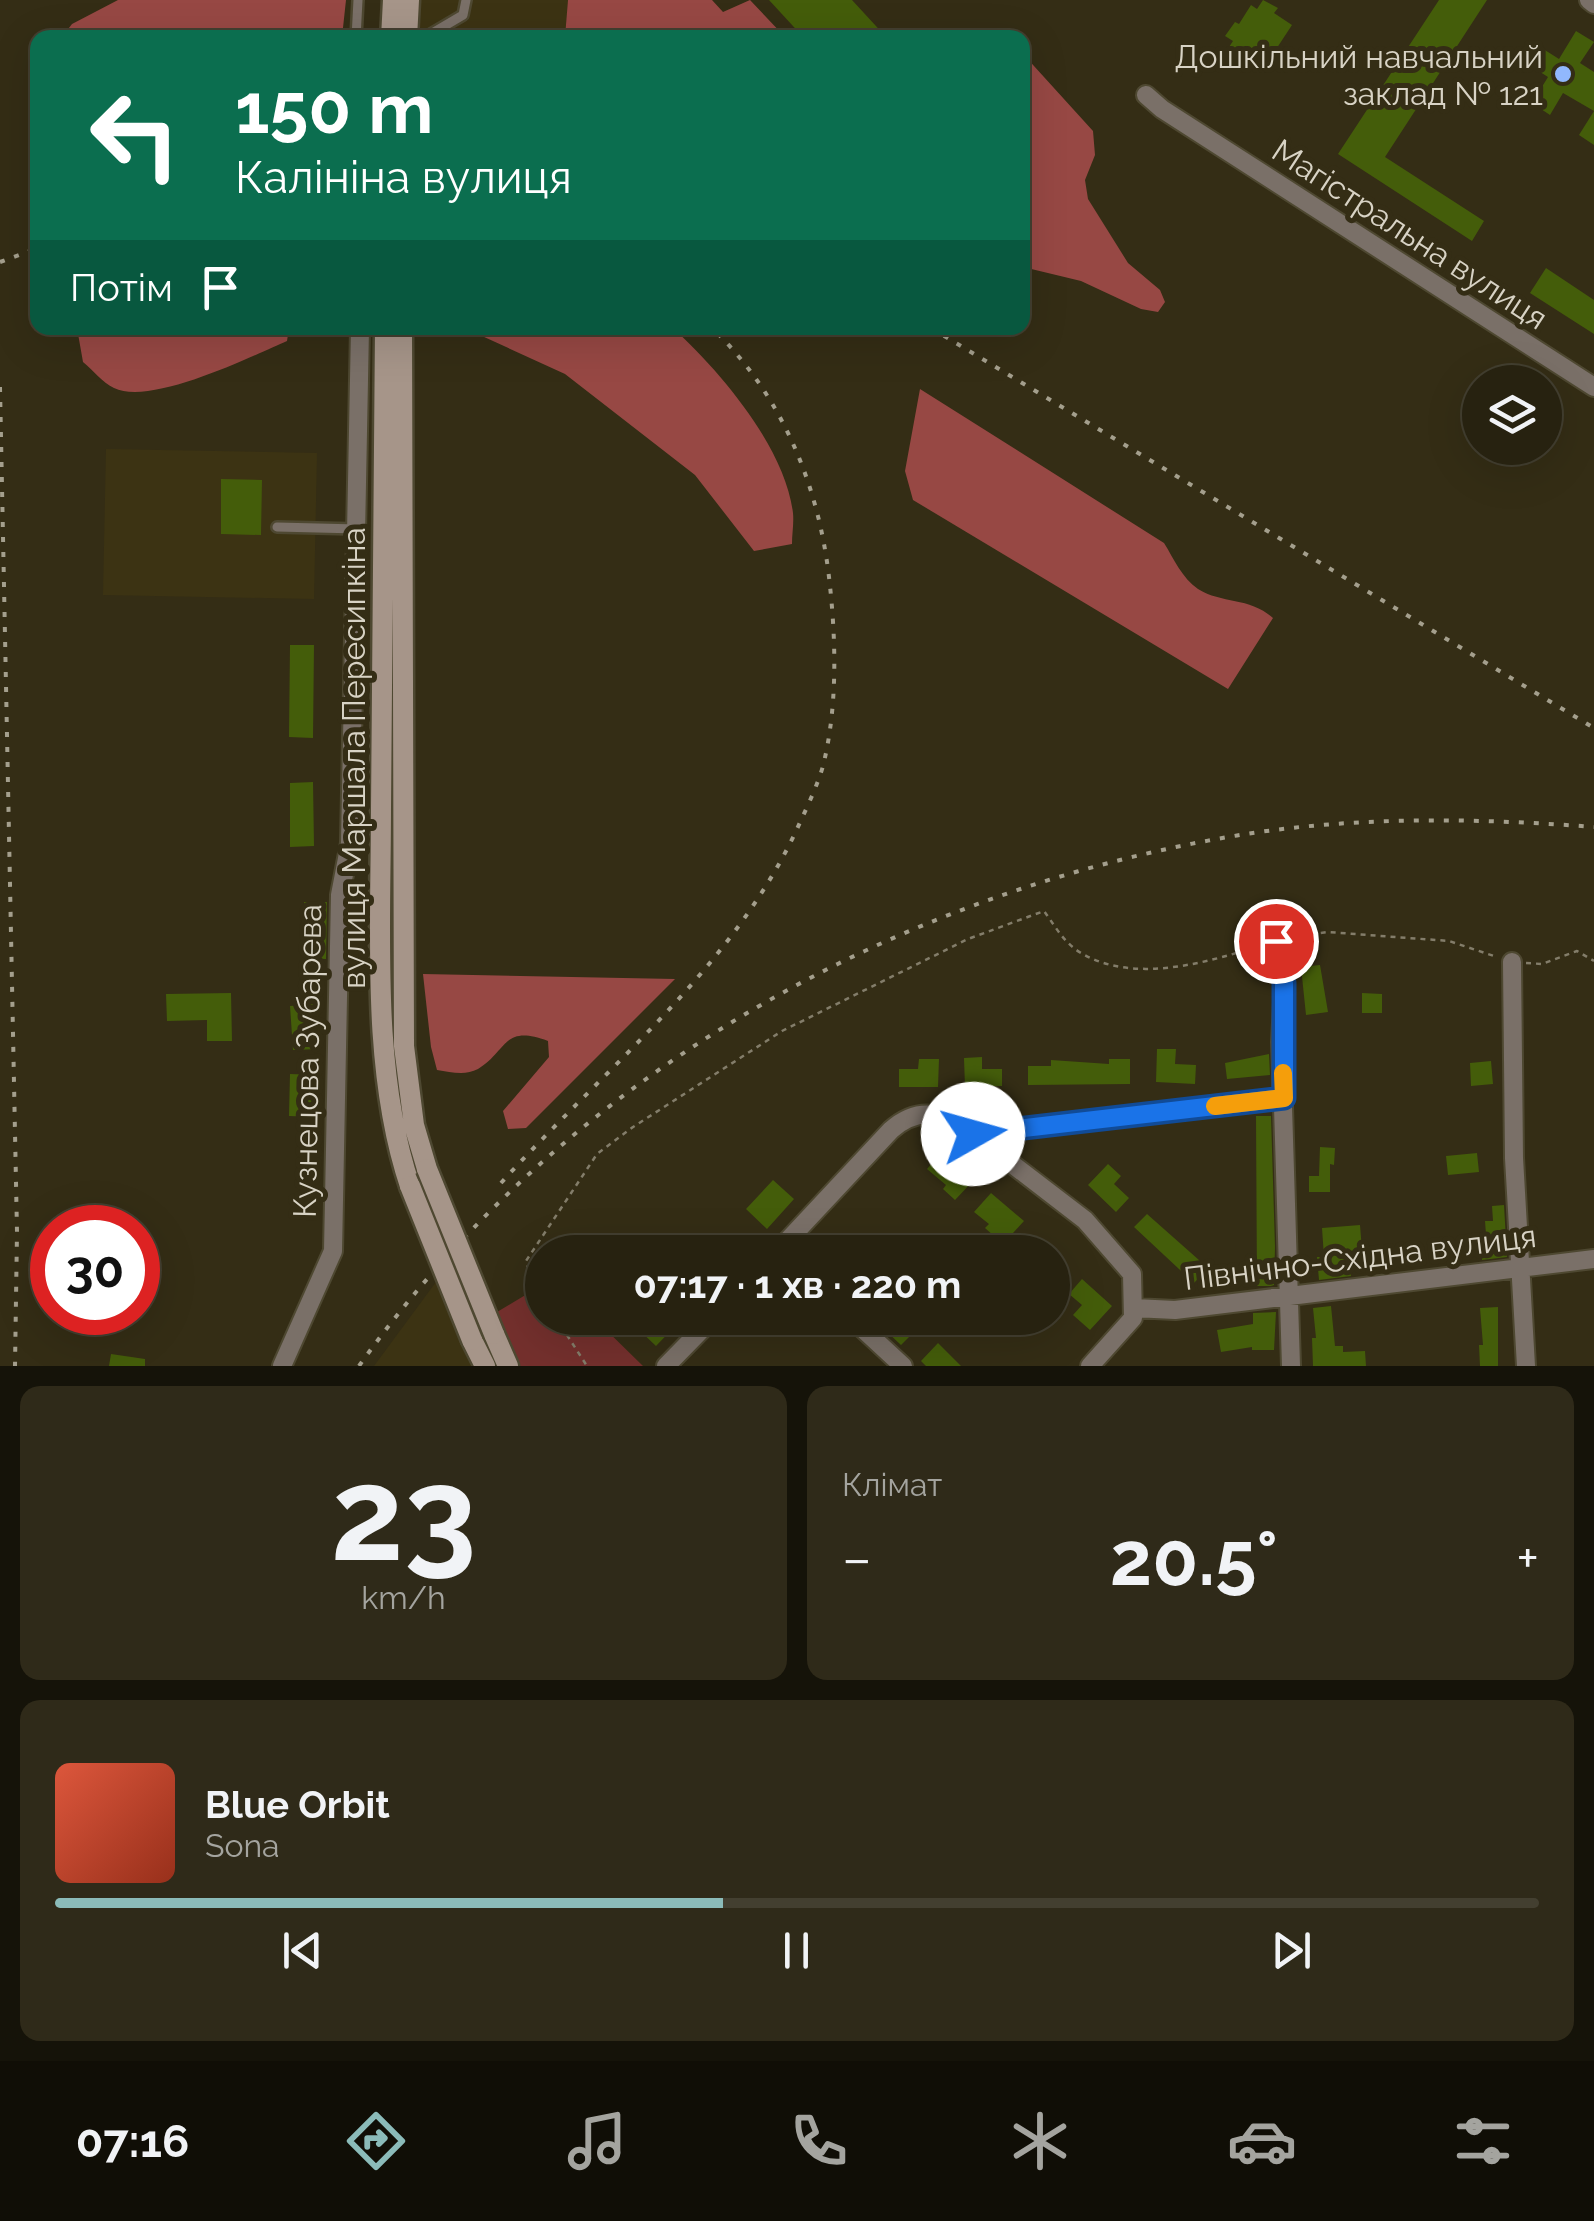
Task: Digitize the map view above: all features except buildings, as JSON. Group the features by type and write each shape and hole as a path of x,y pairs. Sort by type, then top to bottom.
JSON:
{"main road":[{"path":"391,30 393,0"},
{"path":"407,30 409,0"},
{"name":"вулиця Маршала Пересипкіна","path":"385,335 383,1039 393,1129 410,1186 485,1366"},
{"name":"вулиця Маршала Пересипкіна","path":"402,335 404,1046 414,1125 427,1169 508,1366"}],"street":[{"name":"Магістральна вулиця","path":"1146,95 1594,387"},
{"name":"Кузнецова Зубарева","path":"282,1366 333,1251 338,927 342,875 350,843 360,335"},
{"path":"1276,941 1284,983 1291,1366"},
{"path":"1512,962 1518,1270 1526,1366"},
{"path":"973,1134 1284,1098"},
{"path":"793,1235 903,1120 928,1113 941,1115 1053,1194 1104,1240 1132,1274 1133,1313 1090,1366"},
{"name":"Північно-Східна вулиця","path":"1133,1313 1594,1259"},
{"path":"666,1366 696,1335"},
{"path":"869,1335 903,1366"}],"lane":[{"path":"356,30 358,0"},
{"path":"438,30 463,15 466,0"},
{"path":"277,527 358,529"}],"path":[{"path":"543,1235 596,1154 633,1126 782,1030 968,940 1044,911 1080,952 1121,966 1174,966 1328,932 1449,941 1512,962 1542,964 1577,951 1594,962"},
{"path":"567,1335 587,1366"}],"shaded area":[{"path":"118,0 346,0 343,30 67,30"},
{"path":"421,0 568,0 566,30 419,30"},
{"path":"568,0 712,0 723,12 750,0 778,30 566,30"},
{"path":"1030,62 1093,131 1095,155 1085,180 1088,199 1128,263 1160,290 1165,302 1158,312 1141,309 1081,281 1030,269"},
{"path":"78,335 288,335 287,341 226,368 151,390 131,392 114,388 83,362"},
{"path":"476,335 680,335 730,388 764,437 787,488 793,513 792,544 754,551 695,475 565,374"},
{"path":"920,389 1164,543 1183,574 1198,589 1255,607 1273,618 1228,689 913,500 905,471"},
{"path":"106,449 317,453 314,599 103,595"},
{"path":"423,974 675,979 526,1128 508,1129 503,1111 549,1057 548,1041 514,1038 478,1069 458,1073 437,1070"},
{"path":"436,1282 474,1366 374,1366"},
{"path":"525,1295 525,1335 611,1335 643,1366 519,1366 497,1312"}],"railway":[{"path":"0,262 30,251"},
{"path":"501,1183 663,1016 737,928 770,880 823,766 831,720 834,648 829,577 816,508 776,411 758,382 718,335"},
{"path":"943,335 1594,728"},
{"path":"0,387 17,1232 15,1366"},
{"path":"359,1366 441,1263 534,1169 636,1086 746,1014 863,952 985,901 1111,862 1240,835 1328,824 1417,820 1594,827"}],"slow traffic":[{"path":"1215,1106 1284,1098 1283,1073"}],"place":[{"name":"Дошкільний навчальний заклад № 121","path":"1563,74"}],"route":[{"path":"973,1134 1284,1098 1284,983 1276,941"}]}
